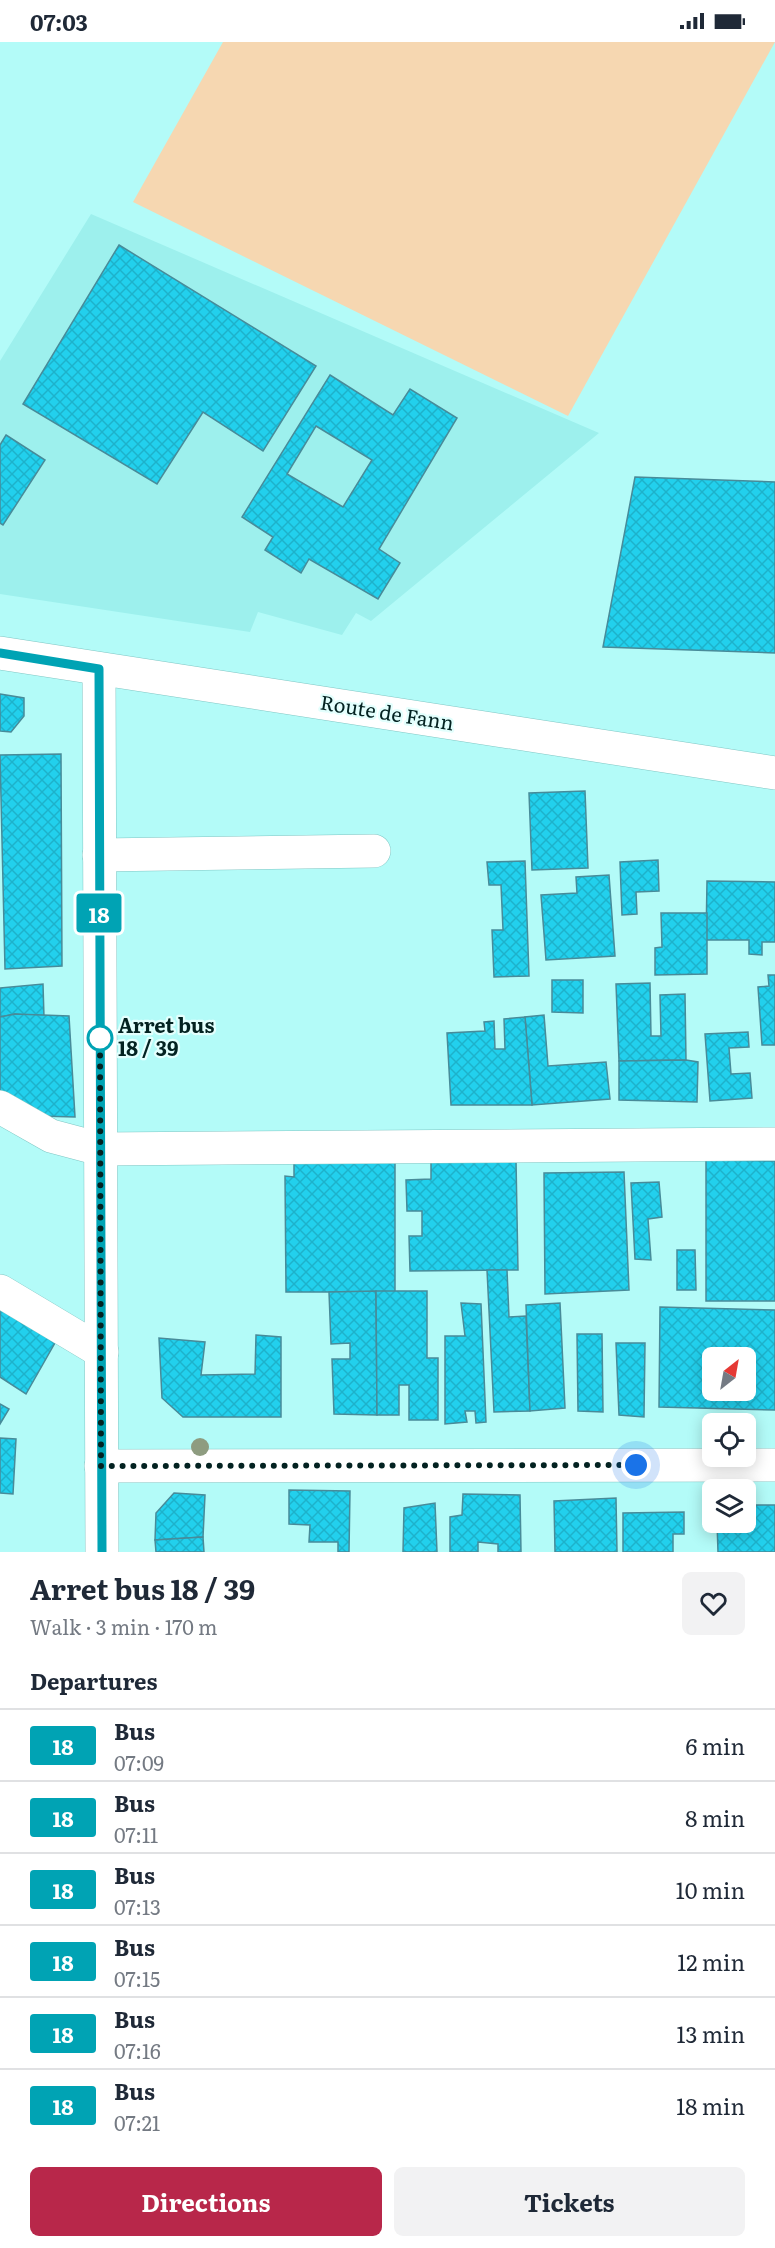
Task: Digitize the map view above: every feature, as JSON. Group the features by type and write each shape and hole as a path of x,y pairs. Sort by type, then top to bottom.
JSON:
{"street":[{"name":"Route de Fann","path":"0,654 775,773"},
{"path":"99,669 102,1552"},
{"path":"99,855 374,850"},
{"path":"0,1107 51,1136 100,1149 775,1144"},
{"path":"0,1291 102,1352"},
{"path":"101,1466 775,1465"}],"shaded area":[{"path":"223,42 775,42 568,416 133,202"},
{"path":"91,214 599,433 371,621 356,613 342,635 258,612 250,632 0,594 0,361"}],"building":[{"path":"119,245 316,366 263,451 203,412 157,484 23,404"},
{"path":"330,375 393,415 410,389 457,418 379,549 400,563 378,599 309,559 301,573 265,550 273,537 242,517","holes":["316,426 372,460 343,507 287,474"]},
{"path":"6,435 45,460 3,525 0,523 0,445"},
{"path":"635,477 775,482 775,653 603,647"},
{"path":"0,694 24,698 24,716 11,732 0,731"},
{"path":"61,754 62,966 5,969 0,755"},
{"path":"585,791 588,868 532,870 529,793"},
{"path":"658,860 659,891 636,892 637,914 622,915 620,862"},
{"path":"525,861 529,976 494,977 492,930 503,930 501,885 489,885 487,862"},
{"path":"609,875 615,956 546,960 541,895 577,893 576,877"},
{"path":"707,881 775,882 775,942 762,942 762,955 749,954 749,940 706,940"},
{"path":"661,913 707,913 707,974 655,975 655,948 662,947"},
{"path":"768,975 775,975 775,1045 762,1045 758,987 769,986"},
{"path":"552,980 583,980 583,1013 552,1012"},
{"path":"650,983 651,1036 661,1036 660,995 685,994 686,1060 619,1061 616,984"},
{"path":"43,984 44,1017 15,1014 0,1017 0,988"},
{"path":"15,1014 69,1016 75,1117 40,1116 0,1091 0,1017"},
{"path":"544,1015 548,1066 606,1062 610,1099 532,1105 525,1017"},
{"path":"525,1017 532,1105 451,1105 447,1033 485,1031 484,1022 494,1021 495,1049 505,1049 504,1019"},
{"path":"748,1032 749,1047 729,1048 731,1074 750,1073 752,1098 710,1101 705,1034"},
{"path":"686,1060 698,1062 697,1102 619,1100 619,1061"},
{"path":"294,1160 395,1160 395,1292 286,1292 285,1176 294,1177"},
{"path":"431,1160 516,1160 518,1270 410,1271 409,1236 422,1236 422,1211 407,1211 406,1180 431,1179"},
{"path":"706,1160 775,1161 775,1301 706,1301"},
{"path":"624,1172 629,1290 545,1294 544,1173"},
{"path":"659,1182 662,1217 648,1219 651,1260 635,1259 631,1183"},
{"path":"677,1250 695,1250 696,1290 677,1290"},
{"path":"487,1270 507,1270 509,1317 526,1316 530,1411 494,1412"},
{"path":"376,1291 377,1415 334,1414 332,1359 350,1359 350,1343 331,1344 329,1292"},
{"path":"376,1291 427,1291 427,1358 438,1358 438,1420 409,1420 409,1385 399,1385 399,1415 377,1415"},
{"path":"0,1298 60,1334 26,1394 0,1377"},
{"path":"461,1303 481,1304 486,1422 476,1423 475,1411 465,1411 467,1422 445,1424 445,1336 465,1336"},
{"path":"560,1303 565,1408 530,1411 526,1305"},
{"path":"660,1307 775,1310 775,1410 659,1407"},
{"path":"577,1334 602,1334 603,1412 578,1411"},
{"path":"256,1335 281,1337 281,1417 183,1417 162,1398 159,1338 205,1342 201,1375 255,1374"},
{"path":"616,1343 645,1343 644,1417 619,1415"},
{"path":"0,1404 9,1409 0,1424"},
{"path":"0,1438 16,1439 13,1494 0,1493"},
{"path":"289,1490 350,1491 349,1552 338,1552 338,1542 309,1542 310,1525 289,1524"},
{"path":"174,1493 205,1495 203,1537 155,1540 156,1513"},
{"path":"463,1494 520,1495 521,1552 498,1552 498,1544 478,1542 478,1552 450,1552 450,1517 462,1515"},
{"path":"616,1498 617,1552 555,1552 554,1501"},
{"path":"435,1503 437,1552 403,1552 404,1508"},
{"path":"756,1505 775,1505 775,1552 718,1552 717,1533 756,1533"},
{"path":"684,1512 684,1534 673,1534 673,1552 623,1552 623,1513"},
{"path":"203,1537 204,1552 156,1552 155,1540"}],"bus line":[{"name":"18","path":"0,653 99,669 102,1552"}],"place":[{"name":"Arret bus 18 / 39","path":"100,1038"}],"route":[{"path":"100,1038 100,1036 101,1466 636,1465"}]}
